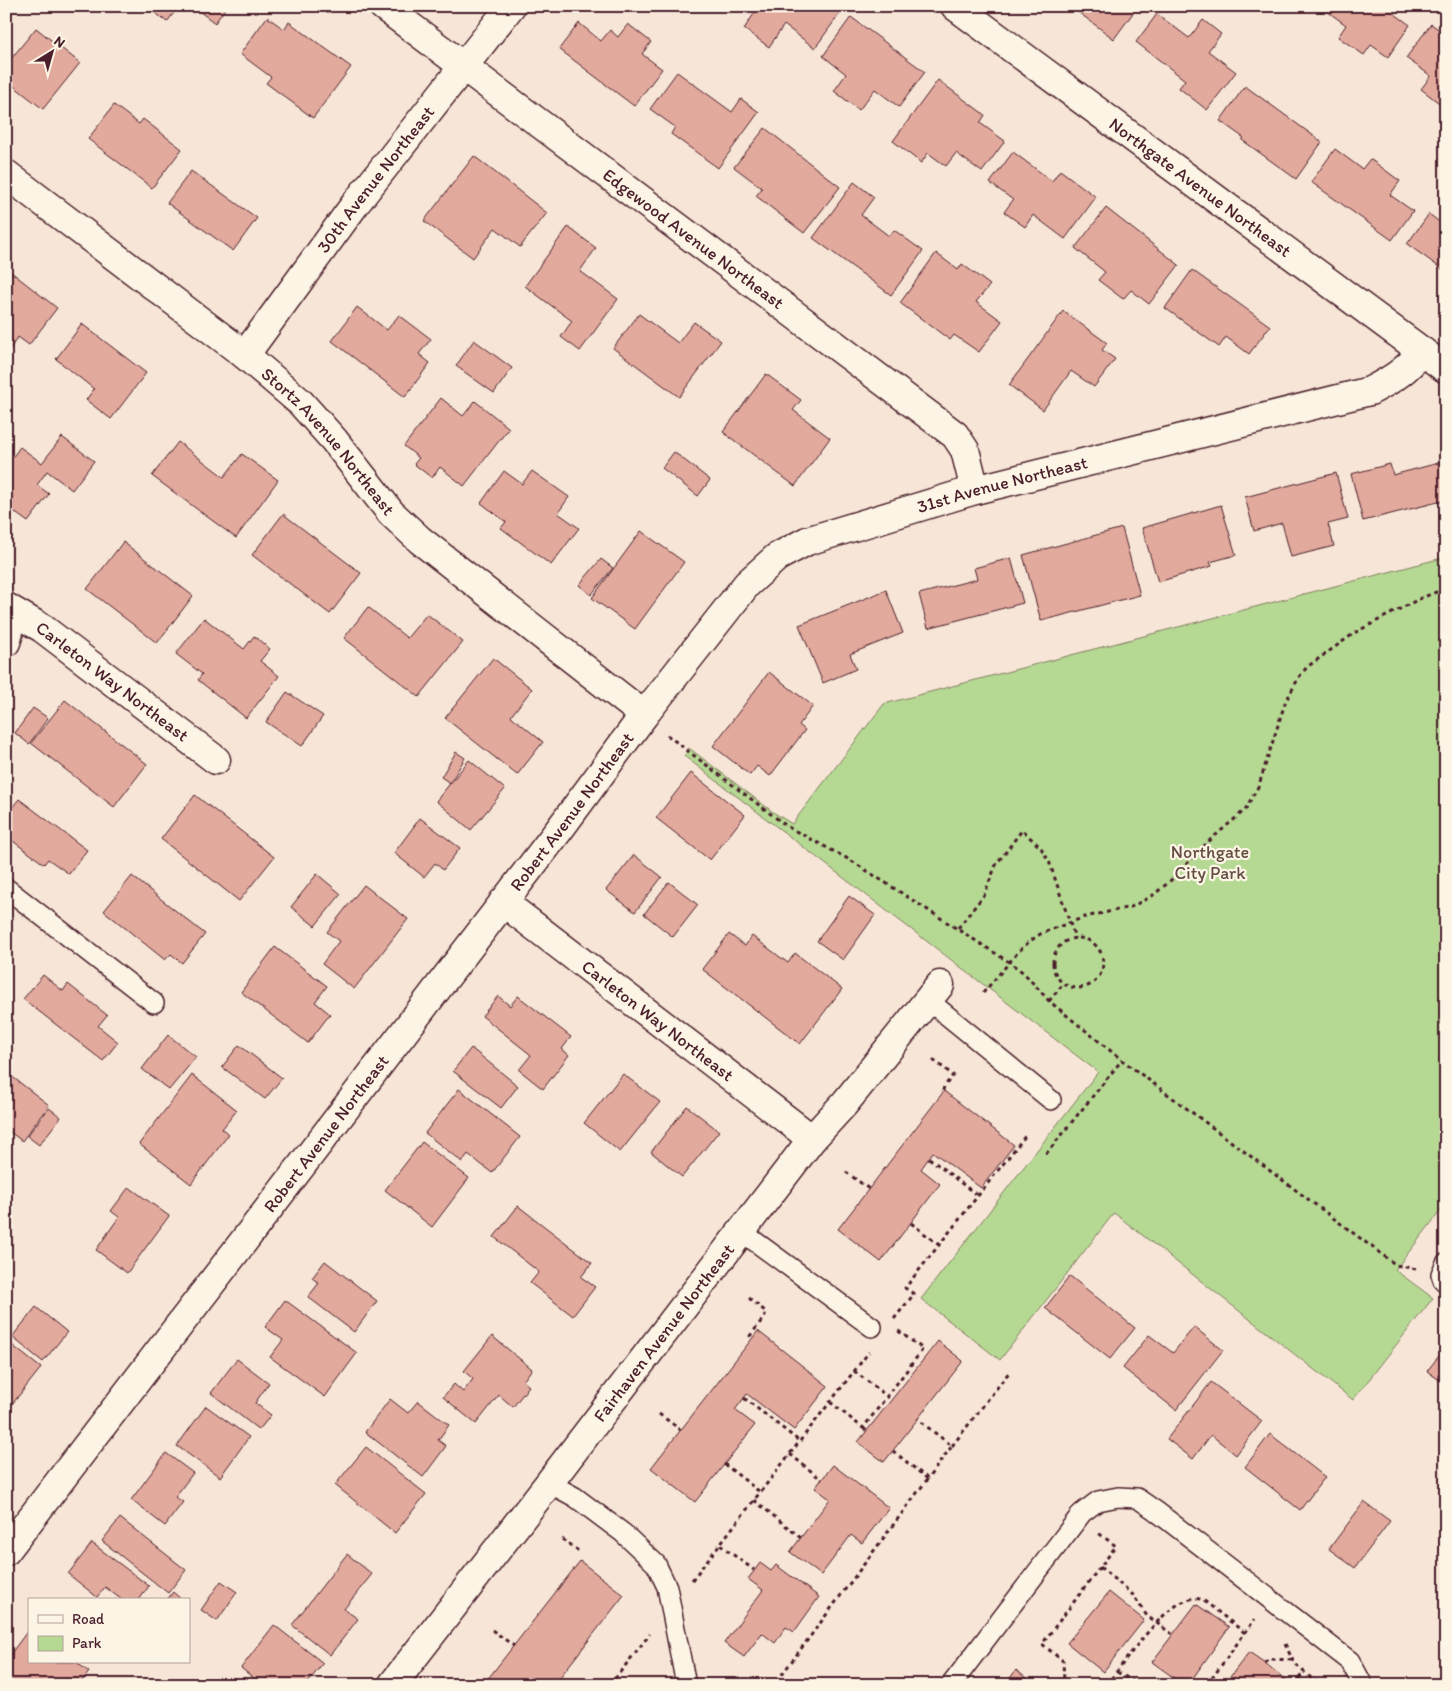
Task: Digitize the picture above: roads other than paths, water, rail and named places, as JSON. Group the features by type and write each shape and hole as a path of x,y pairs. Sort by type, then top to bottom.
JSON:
{"street":[{"name":"Edgewood Avenue Northeast","path":"383,6 955,435 964,450 975,490"},
{"name":"30th Avenue Northeast","path":"244,355 356,202 511,6"},
{"name":"Northgate Avenue Northeast","path":"956,6 1446,369"},
{"name":"Stortz Avenue Northeast","path":"6,174 244,355 300,402 334,440 386,508 420,540 644,715"},
{"name":"31st Avenue Northeast","path":"644,715 748,584 777,557 807,541 975,490 1370,390 1394,379 1422,351"},
{"path":"6,607 8,636 6,642"},
{"name":"Carleton Way Northeast","path":"6,607 42,628 216,760"},
{"name":"Robert Avenue Northeast","path":"6,1551 559,830 644,715"},
{"name":"Carleton Way Northeast","path":"503,902 812,1139"},
{"name":"Fairhaven Avenue Northeast","path":"393,1685 812,1139 845,1103 934,993"}],"lane":[{"path":"6,888 154,1003"},
{"path":"934,993 1051,1100"},
{"path":"742,1232 872,1327"},
{"path":"549,1483 575,1497 623,1533 656,1564 667,1587 686,1685"},
{"path":"951,1685 1082,1513 1098,1501 1118,1497 1137,1498 1156,1511 1350,1661 1363,1685"}],"park label":[{"name":"Northgate City Park","path":"1210,862"}]}
